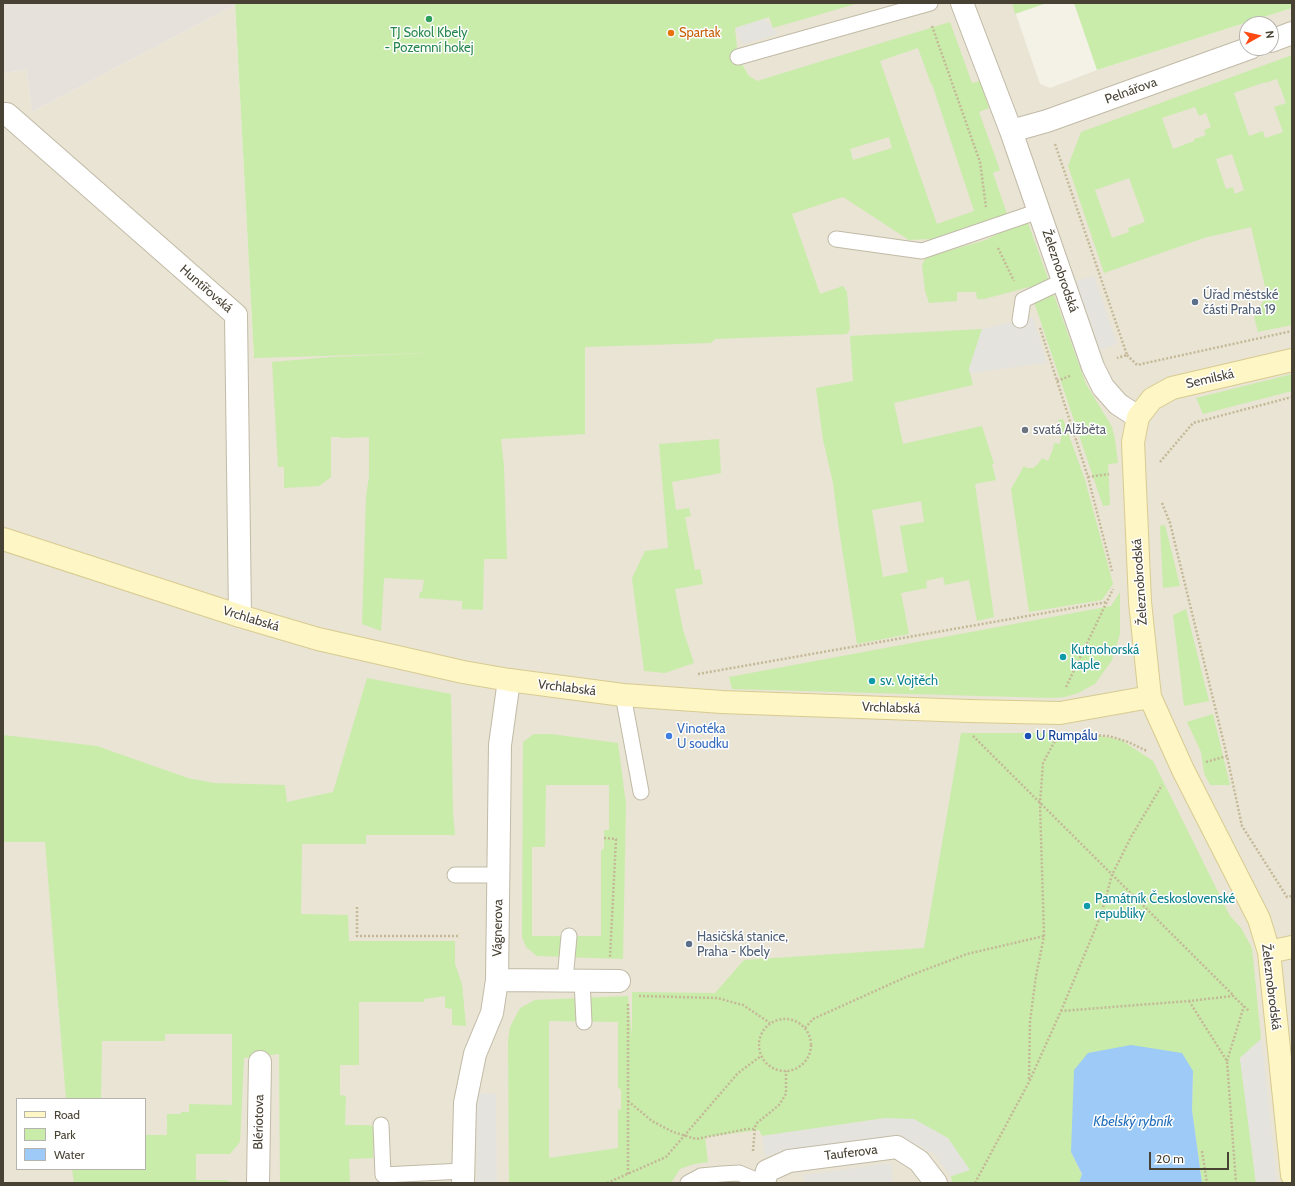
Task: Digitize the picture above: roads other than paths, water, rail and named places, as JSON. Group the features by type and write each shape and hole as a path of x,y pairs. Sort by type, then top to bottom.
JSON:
{"street":[{"name":"Železnobrodská","path":"962,3 1039,211 1093,367 1103,388 1118,404 1138,417 1133,442 1133,472 1140,602 1150,697 1183,770 1259,919 1269,952 1292,1175"},
{"path":"1279,38 1292,33"},
{"name":"Pelnářova","path":"1010,131 1047,121 1239,52"},
{"name":"Huntířovská","path":"5,114 236,315 240,616"},
{"name":"Semilská","path":"1138,417 1152,400 1172,388 1292,360"},
{"name":"Vrchlabská","path":"3,540 240,616 318,639 463,672 509,680 623,695 722,702 1060,713 1150,697"},
{"name":"Vágnerova","path":"463,1177 465,1103 475,1054 492,1013 497,980 500,745 509,680"},
{"path":"1269,952 1292,947"},
{"path":"497,980 574,980 614,972"},
{"name":"Blériotova","path":"258,1183 260,1062"},
{"name":"Tauferova","path":"764,1183 768,1170 789,1161 898,1147 919,1161 936,1183"}],"lane":[{"path":"738,57 930,3"},
{"path":"836,239 922,251 1039,211"},
{"path":"1020,320 1022,300 1063,281"},
{"path":"623,695 641,792"},
{"path":"455,875 498,875"},
{"path":"569,936 574,980 584,1022"},
{"name":"Vágnerova","path":"381,1125 383,1179 463,1177"},
{"path":"688,1183 700,1176 739,1173 764,1183"}],"water":[{"name":"Kbelský rybník","path":"1131,1045 1182,1053 1193,1071 1192,1110 1202,1183 1079,1183 1082,1174 1071,1152 1074,1070 1088,1053"}],"place":[{"name":"TJ Sokol Kbely - Pozemní hokej","path":"429,19"},
{"name":"Spartak","path":"671,33"},
{"name":"Úřad městské části Praha 19","path":"1195,302"},
{"name":"svatá Alžběta","path":"1025,430"},
{"name":"Kutnohorská kaple","path":"1063,657"},
{"name":"sv. Vojtěch","path":"872,681"},
{"name":"Vinotéka U soudku","path":"669,736"},
{"name":"U Rumpálu","path":"1028,736"},
{"name":"Památník Československé republiky","path":"1087,906"},
{"name":"Hasičská stanice, Praha - Kbely","path":"689,944"}]}
